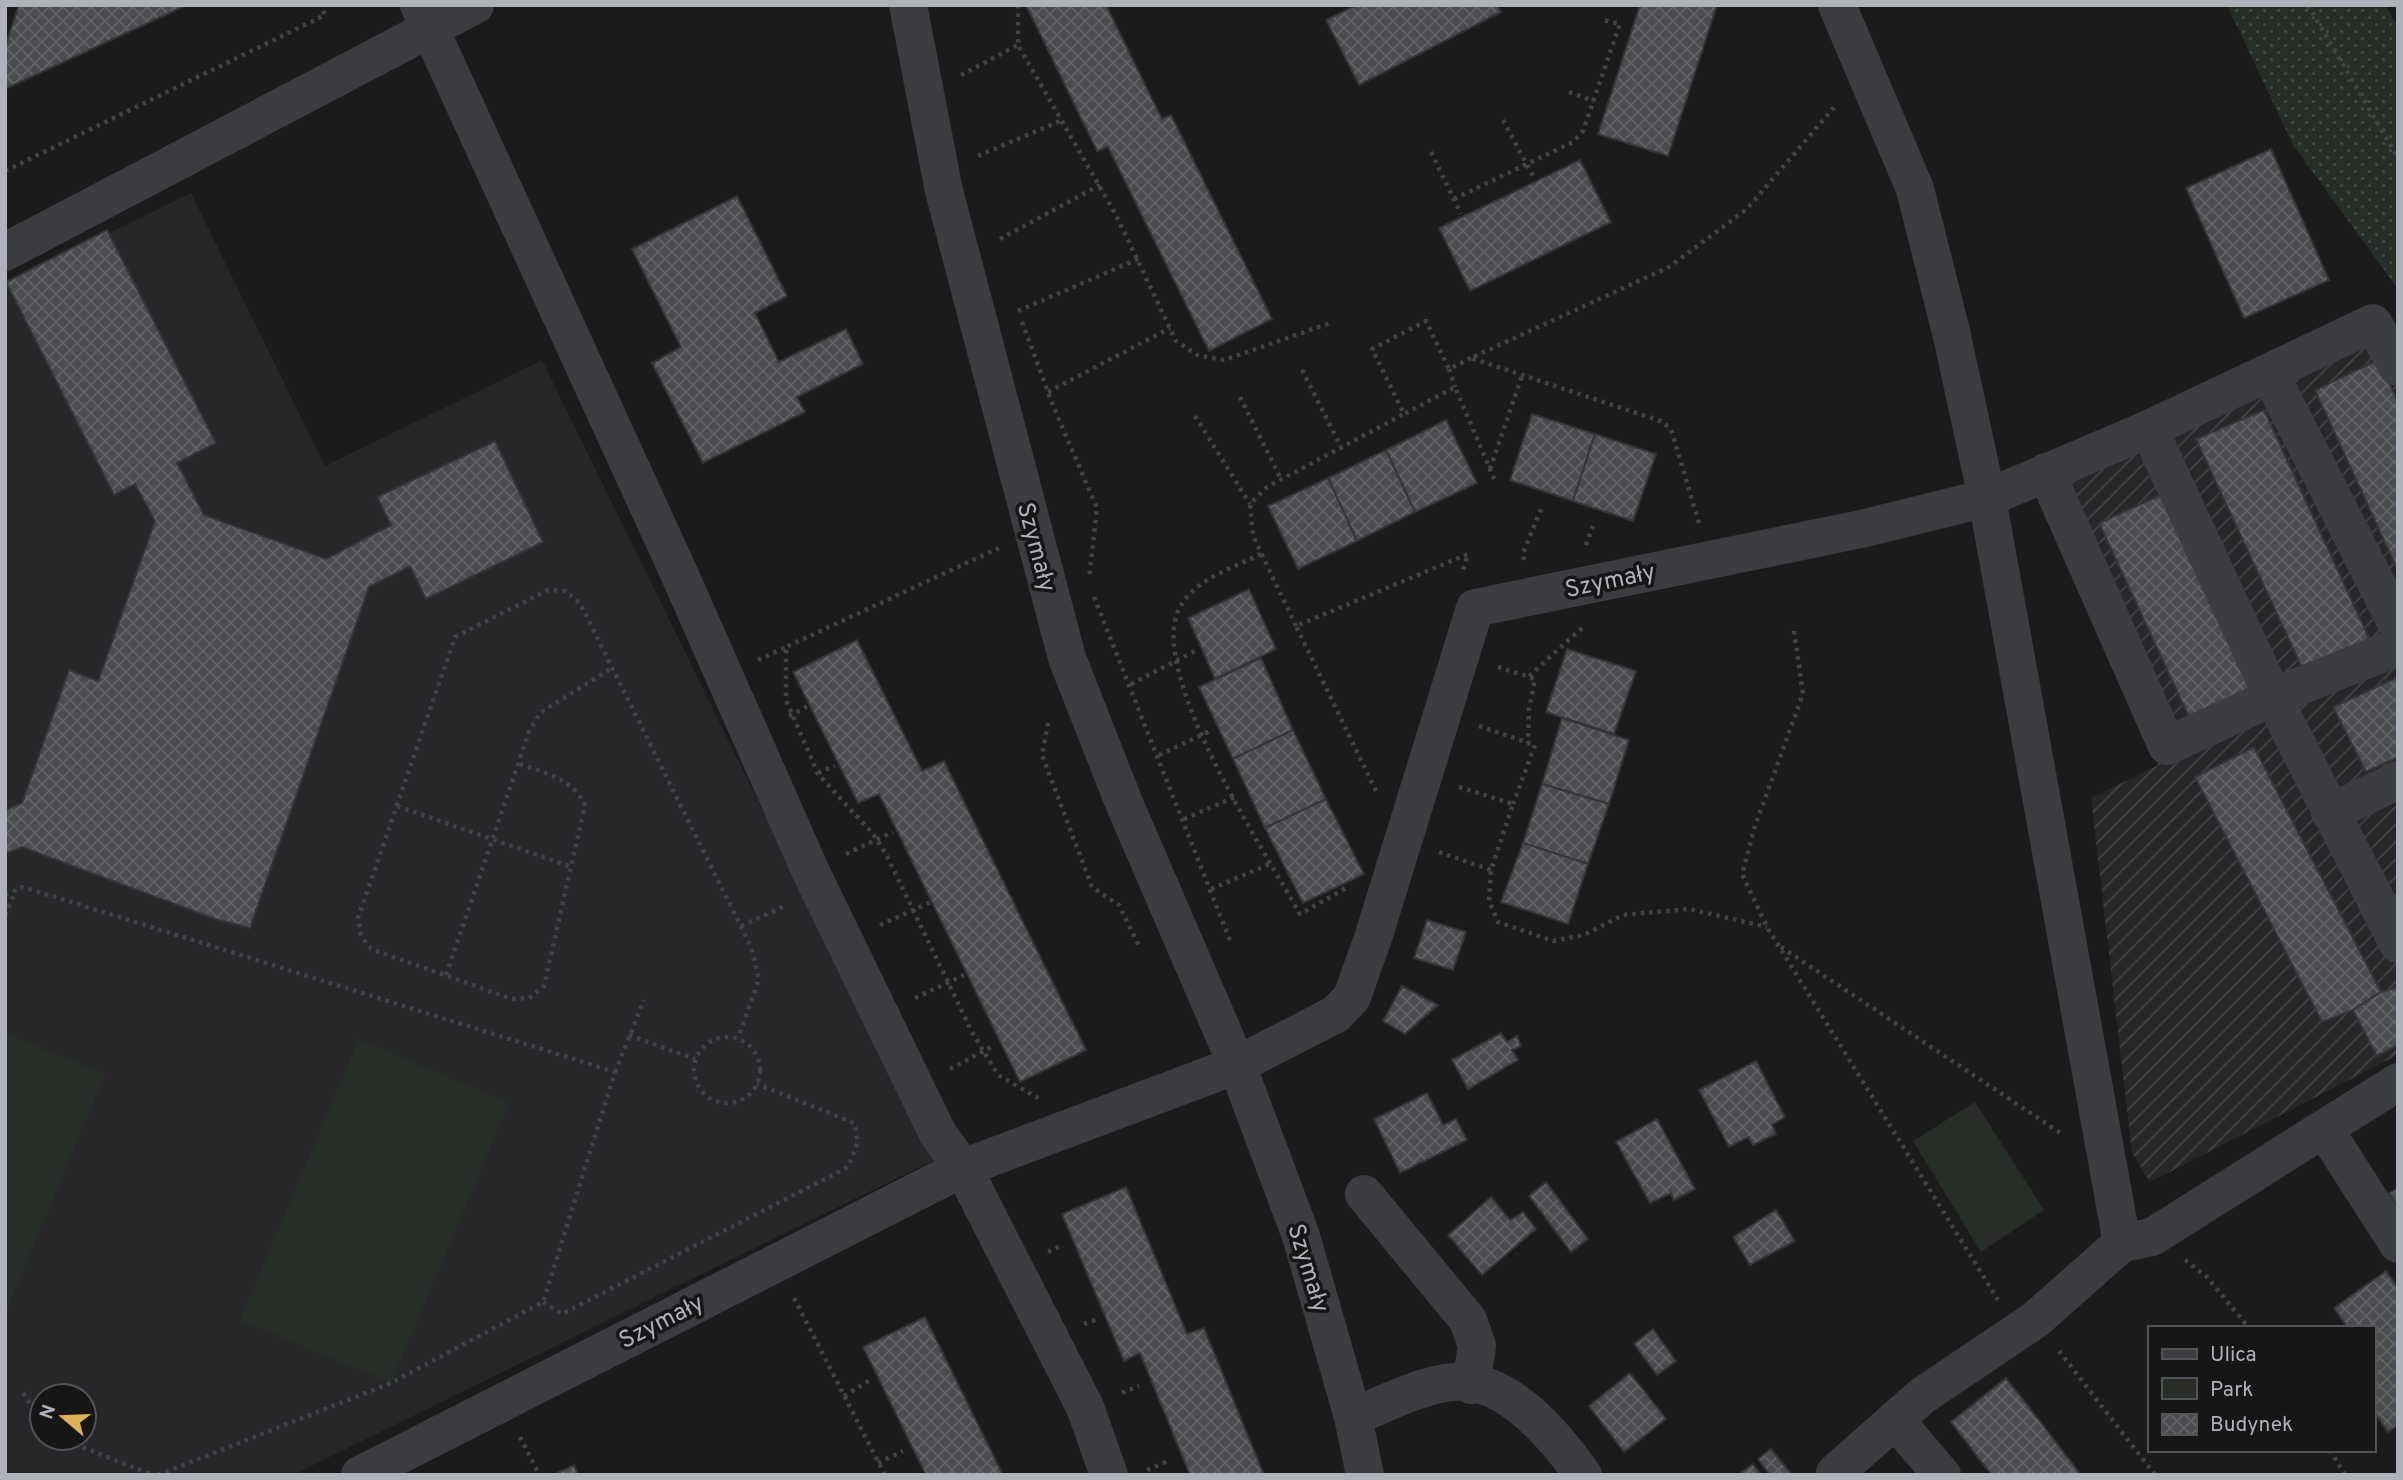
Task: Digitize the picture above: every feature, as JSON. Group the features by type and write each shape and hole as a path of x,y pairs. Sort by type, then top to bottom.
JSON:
{"street":[{"path":"5,251 424,17 475,5"},
{"name":"Szymały","path":"908,5 944,191 1067,657 1124,803 1237,1065 1301,1236 1353,1417 1365,1475"},
{"path":"1836,5 1915,189 1987,498 2107,1164 2137,1240"},
{"path":"424,17 678,571 810,870 938,1134 963,1168 1085,1407 1109,1475"},
{"path":"1987,498 2149,429 2373,323 2398,367"},
{"path":"2270,374 2398,626"},
{"path":"2149,429 2273,697 2330,813 2396,935"},
{"path":"2046,471 2167,746 2273,697 2398,648"},
{"name":"Szymały","path":"360,1475 963,1168 1237,1065 1336,1014 1352,998 1475,608 1861,529 1987,498"},
{"path":"2330,813 2398,780"},
{"path":"1835,1473 1922,1396 2026,1326 2137,1240 2325,1130 2398,1082"},
{"path":"2325,1130 2398,1244"},
{"path":"1364,1194 1468,1320 1477,1346 1471,1385"},
{"path":"1353,1417 1405,1396 1455,1381 1503,1391 1562,1445 1583,1475"},
{"path":"1895,1420 1942,1475"}],"path":[{"path":"5,171 325,15 320,5"},
{"path":"1018,5 1018,45 1060,121 1100,185 1176,341 1197,355 1224,360 1333,322"},
{"path":"2308,5 2398,158"},
{"path":"1454,199 1573,142 1583,131 1620,24 1604,20"},
{"path":"960,76 1018,45"},
{"path":"958,67 962,88"},
{"path":"1569,92 1594,100"},
{"path":"1449,369 1669,267 1747,209 1843,97"},
{"path":"1503,120 1533,176"},
{"path":"978,156 1060,121"},
{"path":"976,146 981,168"},
{"path":"1431,152 1461,214"},
{"path":"1000,239 1100,185"},
{"path":"997,227 1003,251"},
{"path":"1018,312 1138,259"},
{"path":"1015,299 1048,393 1097,508 1088,583"},
{"path":"1404,414 1373,349 1426,321 1449,369 1495,481"},
{"path":"1048,393 1170,328"},
{"path":"1471,358 1661,421 1671,429 1703,536"},
{"path":"1302,370 1341,447"},
{"path":"1490,470 1522,376"},
{"path":"1250,505 1267,487 1455,387"},
{"path":"1240,397 1281,479"},
{"path":"1195,416 1250,505 1253,536 1381,801"},
{"path":"1533,566 1524,562 1523,553 1542,507"},
{"path":"1011,543 786,647 786,700 818,774 877,840 998,1075 1060,1109 1068,1129"},
{"path":"1261,554 1195,587 1178,610 1174,639 1176,661 1200,736 1300,914 1357,882"},
{"path":"1296,626 1468,554 1459,580"},
{"path":"520,764 548,773 580,793 585,804 544,986 529,998 512,999 371,949 361,935 358,918 455,637 548,590 565,591 580,603 751,947 759,979 738,1038"},
{"path":"1094,595 1233,948"},
{"path":"1528,676 1585,625"},
{"path":"1794,631 1803,694 1755,826 1742,874 1767,927 2026,1326 2155,1475"},
{"path":"1131,684 1195,651"},
{"path":"1486,663 1535,678 1529,710 1528,743"},
{"path":"446,975 529,732 540,713 612,668"},
{"path":"1467,722 1535,746 1491,870 1489,901 1498,922 1553,940 1584,935 1623,915 1689,909 1767,927"},
{"path":"1159,755 1212,730"},
{"path":"1449,784 1513,804"},
{"path":"1184,820 1235,797"},
{"path":"397,806 572,867"},
{"path":"810,870 893,832"},
{"path":"1429,848 1491,870"},
{"path":"1211,889 1272,863"},
{"path":"5,895 23,887 615,1072"},
{"path":"5,915 16,890"},
{"path":"844,940 914,912 931,902"},
{"path":"741,926 791,903"},
{"path":"1778,944 2107,1164"},
{"path":"879,1015 964,975"},
{"path":"96,1452 156,1475 391,1383 543,1302 615,1072 643,1000"},
{"path":"629,1035 695,1059"},
{"path":"738,1038 750,1045 757,1056 760,1069 757,1084 747,1097 730,1103 718,1102 705,1096 698,1087 694,1072 695,1059 702,1046 713,1039 738,1038"},
{"path":"915,1087 995,1045"},
{"path":"543,1302 562,1314 848,1167 858,1142 854,1123 757,1084"},
{"path":"2137,1240 2206,1276 2247,1326"},
{"path":"776,1264 885,1475"},
{"path":"844,1396 870,1380"},
{"path":"23,1393 28,1400"},
{"path":"878,1462 903,1451"},
{"path":"2331,1452 2345,1475"},
{"path":"1137,1475 1168,1461"}],"shaded area":[{"path":"191,193 325,466 542,360 934,1160 293,1475 5,1475 5,284"},
{"path":"2370,335 2398,381 2398,1055 2150,1182 2132,1153 2091,798 2158,765 2038,487"}],"green space":[{"path":"2227,5 2385,5 2398,27 2398,289 2293,145"},
{"path":"5,1033 105,1074 5,1313"},
{"path":"359,1039 509,1103 391,1383 240,1320"},
{"path":"1975,1102 2044,1210 1981,1252 1913,1141"}],"building":[{"path":"19,5 187,5 5,89 5,47"},
{"path":"1026,5 1106,5 1162,119 1171,115 1272,319 1209,351 1108,147 1097,151"},
{"path":"1357,5 1497,5 1501,12 1359,85 1326,20"},
{"path":"1640,5 1717,5 1668,156 1598,134"},
{"path":"2271,149 2329,280 2244,318 2186,188"},
{"path":"1580,160 1611,222 1470,291 1439,228"},
{"path":"737,196 787,296 755,313 779,362 846,329 863,364 797,397 805,412 703,463 652,363 681,347 632,249"},
{"path":"107,230 216,443 177,463 204,515 326,559 391,525 377,497 495,441 543,542 426,599 410,566 369,587 250,928 215,919 22,847 5,854 5,810 22,803 69,670 98,681 155,521 135,484 114,495 6,282"},
{"path":"2378,360 2398,402 2398,571 2315,390"},
{"path":"2264,410 2370,640 2303,670 2196,439"},
{"path":"1532,414 1595,434 1573,501 1510,480"},
{"path":"1446,420 1477,483 1415,512 1386,450"},
{"path":"1595,434 1656,454 1633,521 1573,501"},
{"path":"1386,450 1415,512 1357,541 1328,478"},
{"path":"1328,478 1357,541 1298,569 1268,506"},
{"path":"2165,493 2256,690 2191,721 2099,523"},
{"path":"1249,589 1276,649 1215,679 1188,618"},
{"path":"857,640 922,771 944,761 1086,1050 1020,1082 879,794 858,803 793,672"},
{"path":"1567,649 1636,671 1614,734 1546,712"},
{"path":"1261,658 1293,730 1233,759 1199,687"},
{"path":"2398,677 2398,757 2366,772 2333,707"},
{"path":"1562,718 1629,740 1609,804 1542,784"},
{"path":"1293,730 1326,799 1265,828 1233,759"},
{"path":"2254,747 2381,992 2353,1010 2322,1022 2195,777"},
{"path":"1542,784 1609,804 1588,864 1523,843"},
{"path":"1326,799 1364,874 1303,903 1265,828"},
{"path":"1523,843 1588,864 1568,924 1501,902"},
{"path":"1427,920 1466,932 1453,970 1414,958"},
{"path":"1402,986 1438,1005 1405,1034 1383,1021"},
{"path":"2398,987 2398,1045 2377,1056 2353,1010 2381,992"},
{"path":"1501,1033 1507,1042 1517,1036 1521,1046 1512,1050 1518,1060 1468,1089 1452,1060"},
{"path":"1756,1061 1785,1117 1772,1125 1776,1134 1753,1145 1748,1137 1729,1147 1699,1090"},
{"path":"1427,1093 1443,1125 1456,1119 1467,1140 1400,1173 1374,1119"},
{"path":"1657,1119 1695,1189 1674,1200 1671,1193 1650,1203 1616,1142"},
{"path":"1546,1182 1588,1239 1571,1252 1529,1196"},
{"path":"1126,1187 1187,1334 1204,1328 1264,1475 1190,1475 1140,1353 1124,1361 1062,1214"},
{"path":"2398,1188 2398,1207 2389,1193"},
{"path":"1491,1197 1510,1220 1523,1212 1536,1229 1482,1275 1448,1235"},
{"path":"1776,1210 1795,1241 1750,1265 1733,1237"},
{"path":"2386,1271 2398,1288 2398,1425 2388,1432 2375,1413 2375,1326 2347,1326 2334,1308"},
{"path":"925,1317 1003,1475 926,1475 863,1347"},
{"path":"1653,1329 1676,1361 1657,1375 1634,1344"},
{"path":"1630,1373 1666,1419 1624,1452 1589,1406"},
{"path":"2006,1378 2081,1475 1992,1475 1983,1464 1951,1422"},
{"path":"1771,1449 1792,1475 1770,1475 1758,1459"},
{"path":"1753,1464 1761,1475 1738,1475"},
{"path":"574,1465 578,1475 553,1475"}]}
